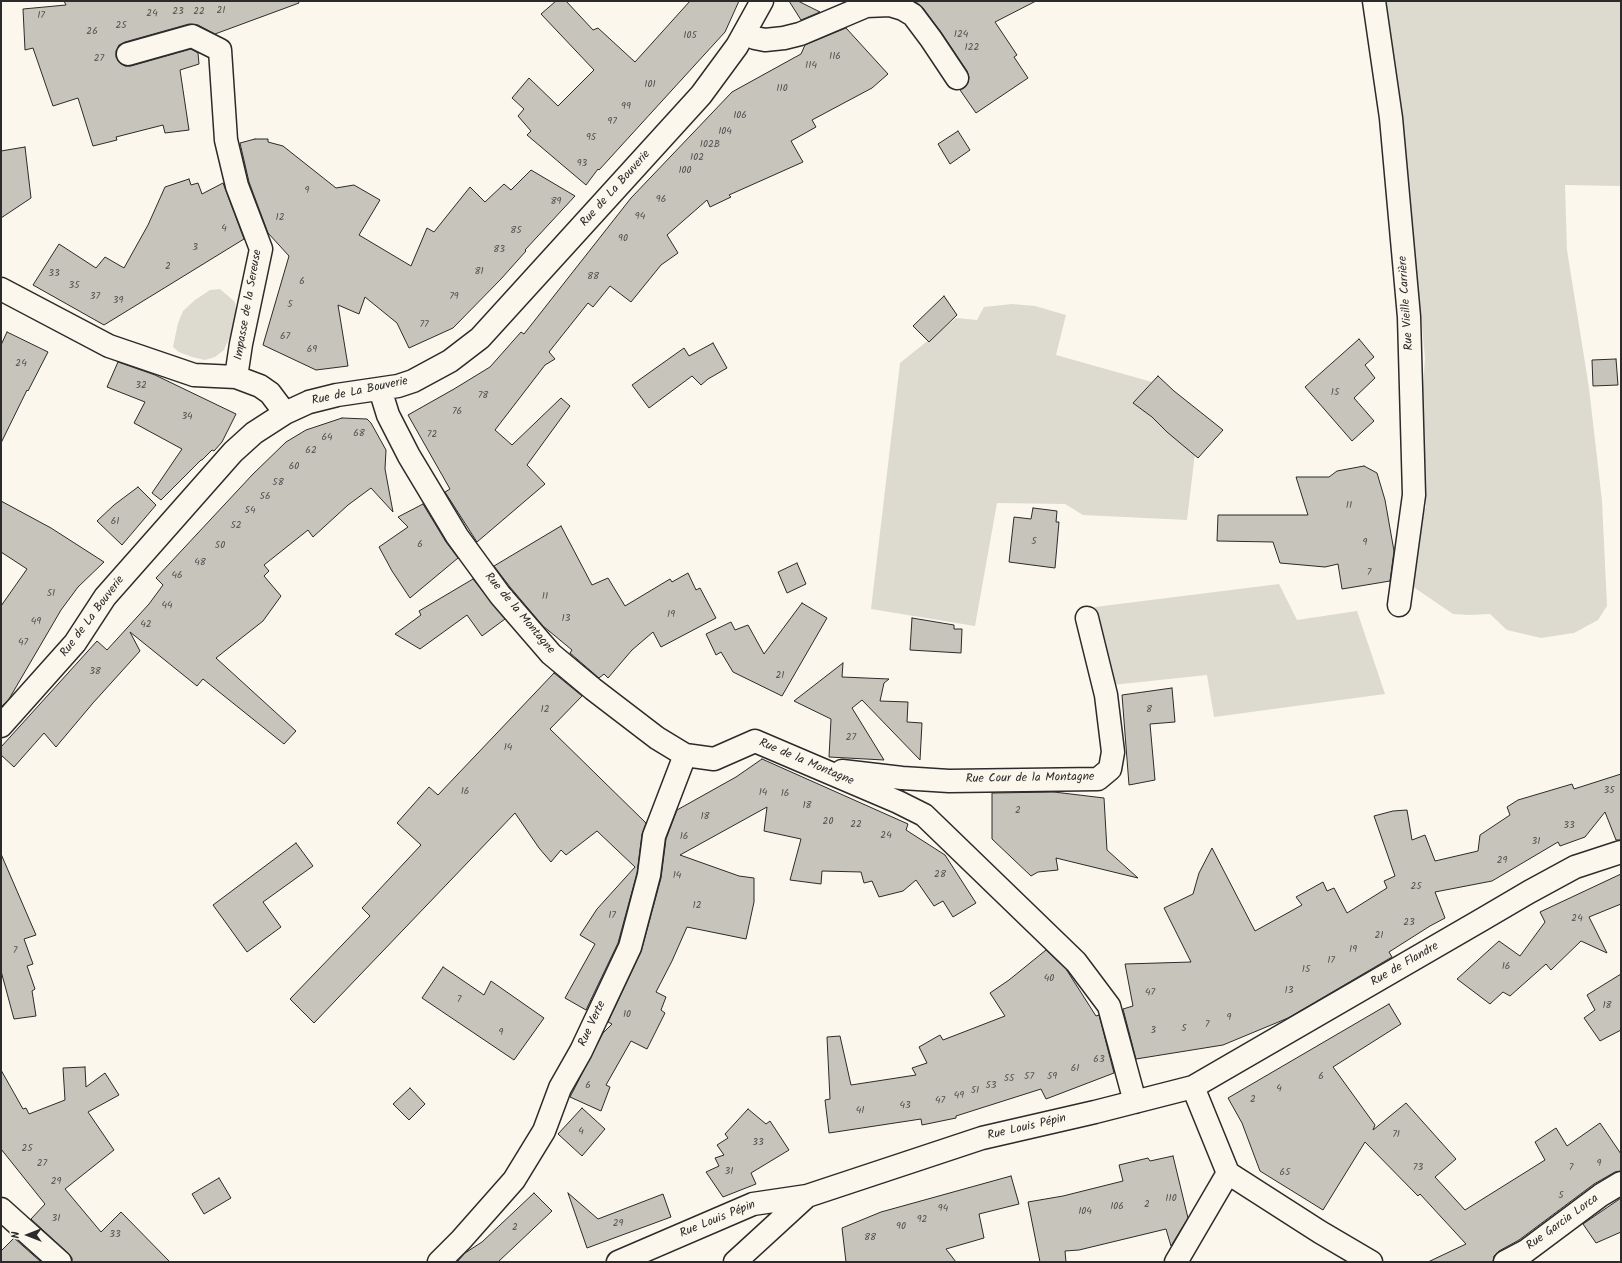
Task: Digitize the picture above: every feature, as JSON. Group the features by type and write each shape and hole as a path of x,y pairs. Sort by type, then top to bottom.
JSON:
{"street":[{"name":"Rue de La Bouverie","path":"1,726 75,643 105,598 233,452 254,433 285,413 322,398 398,386 424,376 450,361 480,338 701,95 718,74 745,34 762,1"},
{"name":"Rue Vieille Carrière","path":"1374,1 1391,118 1409,317 1414,494 1399,605"},
{"path":"745,34 765,40 784,38 800,34 866,6 890,5 903,9 913,15 957,78"},
{"name":"Impasse de la Sereuse","path":"128,54 192,36 220,50 226,140 237,186 261,249 241,344 236,377"},
{"path":"1,289 109,346 194,375 236,377 260,386 270,393 285,413"},
{"name":"Rue de la Montagne","path":"380,389 388,415 409,456 457,536 500,595 551,654 593,689 657,738 685,755 714,759 754,741 898,802 924,815 1076,962 1109,1006 1135,1102"},
{"name":"Rue Cour de la Montagne","path":"817,768 902,778 949,780 1098,779 1110,769 1113,752 1106,695 1087,618"},
{"name":"Rue Verte","path":"439,1262 461,1240 514,1180 544,1131 560,1088 581,1051 630,947 646,888 654,836 685,755"},
{"name":"Rue de Flandre","path":"1193,1087 1529,892 1575,867 1621,852"},
{"path":"1193,1087 1228,1173 1320,1232 1371,1262"},
{"name":"Rue Louis Pépin","path":"618,1262 753,1204 808,1196 982,1138 1193,1087"},
{"path":"1176,1262 1228,1173"},
{"name":"Rue Garcia Lorca","path":"1505,1262 1526,1250 1601,1195 1621,1183"},
{"path":"735,1262 808,1196"},
{"path":"1,1209 60,1262"}],"shaded area":[{"path":"1386,1 1621,1 1621,186 1565,185 1567,250 1589,388 1602,501 1607,606 1598,620 1574,633 1541,638 1507,630 1490,614 1453,614 1403,580 1418,521 1426,507 1421,414 1425,358 1400,107"},
{"path":"220,289 235,302 236,311 230,336 224,350 215,357 205,360 179,352 173,347 178,323 183,311 195,300 210,290"},
{"path":"1012,304 1035,306 1066,315 1056,355 1152,382 1134,403 1158,419 1195,453 1187,520 1083,515 1065,504 997,503 975,626 871,609 900,363 956,318 977,320 984,307"},
{"path":"1279,584 1297,620 1357,611 1385,694 1214,717 1207,675 1112,685 1095,607"}],"building":[{"path":"64,1 298,1 299,3 215,34 198,25 189,24 119,45 116,51 116,57 120,63 125,66 131,66 191,49 198,53 199,64 180,70 189,130 165,133 163,125 116,137 117,140 93,146 78,98 53,106 33,48 25,50 23,9 66,5"},
{"path":"556,1 566,1 593,30 598,28 635,62 690,1 739,1 725,32 599,170 598,169 586,185 527,135 531,131 518,116 524,109 512,98 529,78 558,106 594,70 541,14"},
{"path":"789,1 798,1 820,12 801,20"},
{"path":"915,1 1036,1 995,22 1017,55 1014,57 1028,78 976,113 960,90 968,83 969,77 967,71 941,32 923,8"},
{"path":"846,28 888,74 872,88 812,120 816,127 791,141 803,162 729,195 731,197 710,207 707,200 667,235 678,253 661,265 631,302 610,286 593,307 588,303 549,352 555,359 545,365 495,430 512,445 561,398 570,406 527,465 545,484 477,542 445,492 450,489 408,415 490,367 521,332 524,334 631,198 732,92 801,54 805,45"},
{"path":"958,131 970,150 950,164 938,144"},
{"path":"255,139 268,139 268,142 283,146 336,188 354,185 380,200 359,235 411,266 427,228 434,232 470,187 485,202 504,184 511,190 531,170 575,196 525,250 526,251 501,279 453,328 409,348 397,323 365,297 359,314 338,305 348,366 316,370 263,345 289,256 268,233 249,182 240,143"},
{"path":"25,147 31,198 1,218 1,151"},
{"path":"189,179 191,185 198,183 202,194 223,183 244,239 104,325 33,285 59,244 96,268 105,257 124,268 148,225 165,187"},
{"path":"944,296 957,315 929,342 913,326"},
{"path":"7,332 48,352 28,391 27,390 1,443 1,345"},
{"path":"1359,339 1374,357 1365,365 1375,378 1354,398 1374,421 1352,441 1305,387"},
{"path":"713,343 727,368 701,385 692,376 649,408 632,385 684,348 689,356"},
{"path":"1616,359 1618,385 1593,386 1592,360"},
{"path":"118,362 155,375 236,414 222,442 214,451 212,450 201,460 161,500 152,493 182,449 134,423 145,402 107,387"},
{"path":"1158,376 1174,391 1223,430 1198,458 1167,432 1152,417 1133,403"},
{"path":"342,418 367,419 371,423 386,450 385,469 393,512 371,488 348,505 313,537 308,530 264,565 269,571 264,576 281,596 263,621 216,658 296,731 284,744 203,679 197,686 130,632 140,651 56,747 44,733 14,767 1,755 1,747 97,641 107,650 149,604 163,585 156,578 253,474 286,442 306,430"},
{"path":"1364,466 1377,473 1385,500 1394,551 1390,581 1342,589 1338,564 1325,567 1280,563 1273,542 1217,541 1218,515 1308,515 1296,477 1329,477 1337,471"},
{"path":"138,487 156,505 122,545 97,521 114,505"},
{"path":"1,501 51,528 104,562 78,587 61,610 9,699 1,707 1,606 27,569 1,552"},
{"path":"423,504 446,542 458,558 410,598 392,571 379,547 408,527 398,517"},
{"path":"1033,508 1057,511 1056,522 1059,522 1055,568 1009,562 1014,517 1031,519"},
{"path":"561,526 592,585 608,578 625,606 670,579 672,582 688,573 696,590 700,588 716,618 661,647 653,632 632,650 608,678 604,674 599,678 570,653 572,650 543,626 494,566"},
{"path":"797,563 806,584 787,593 778,572"},
{"path":"473,579 505,619 482,636 467,615 420,649 395,634 421,615 419,611"},
{"path":"802,603 827,618 782,696 733,672 721,652 716,655 706,634 731,622 735,630 748,625 764,654"},
{"path":"912,618 954,625 954,629 962,629 961,653 910,650"},
{"path":"843,663 842,677 889,679 884,683 880,701 908,702 907,722 922,723 920,760 862,700 852,708 884,760 829,757 831,719 794,701"},
{"path":"554,673 582,696 550,729 646,823 642,834 637,873 618,943 586,1010 565,998 595,944 580,935 597,909 635,867 597,831 566,855 561,850 551,862 539,848 515,813 314,1023 290,999 370,916 362,908 421,845 397,823 429,787 438,795"},
{"path":"1172,688 1175,722 1150,724 1155,780 1129,785 1122,695"},
{"path":"762,759 908,824 906,830 945,855 976,903 953,917 943,901 934,906 916,880 903,891 879,897 872,881 864,883 861,872 822,871 821,884 790,880 801,839 764,831 767,807 680,855 739,876 754,878 754,902 746,939 687,927 656,992 666,997 661,1010 665,1013 647,1049 631,1041 606,1085 610,1087 601,1111 570,1097 603,1033 612,1024 608,1022 641,952 661,878 666,839 677,810 736,777"},
{"path":"1621,774 1621,840 1616,840 1605,812 1585,837 1560,846 1558,842 1492,881 1435,892 1445,918 1389,952 1392,957 1288,1018 1223,1045 1136,1059 1123,1009 1133,1006 1125,964 1191,962 1164,908 1193,894 1199,873 1212,848 1255,931 1302,905 1296,897 1323,882 1327,891 1334,888 1347,913 1387,888 1384,881 1395,876 1374,816 1393,811 1407,810 1412,840 1425,835 1435,861 1478,851 1480,835 1510,815 1507,807 1518,800 1572,784 1574,789"},
{"path":"1054,792 1104,798 1107,850 1138,878 1056,858 1058,870 1038,872 1031,876 992,839 992,793"},
{"path":"296,843 313,866 263,902 281,927 247,952 213,905"},
{"path":"1,854 36,935 24,939 33,964 27,966 35,989 32,991 36,1016 14,1019 1,971"},
{"path":"1621,874 1621,904 1589,917 1607,953 1581,941 1551,970 1546,964 1510,996 1503,992 1490,1004 1457,979 1499,941 1520,956 1545,922 1540,912"},
{"path":"1046,950 1066,969 1096,1016 1099,1015 1114,1073 1046,1099 1041,1089 956,1116 956,1118 922,1125 921,1119 829,1133 825,1100 830,1099 827,1037 840,1036 851,1085 916,1075 912,1068 927,1063 919,1047 940,1035 943,1040 1005,1016 990,993 1009,980"},
{"path":"443,967 484,995 491,981 544,1018 514,1060 422,998"},
{"path":"1621,974 1621,1030 1600,1041 1584,1018 1595,1010 1587,995"},
{"path":"1389,1004 1401,1024 1333,1067 1375,1125 1373,1130 1406,1103 1456,1159 1435,1177 1465,1210 1545,1160 1535,1142 1556,1128 1567,1146 1600,1123 1621,1154 1621,1171 1615,1172 1594,1184 1519,1240 1499,1251 1494,1256 1493,1262 1428,1262 1466,1244 1420,1194 1418,1196 1365,1142 1323,1210 1260,1171 1242,1123 1228,1098"},
{"path":"85,1067 86,1087 105,1073 119,1095 88,1112 114,1150 65,1189 101,1232 121,1212 170,1262 72,1262 72,1258 68,1253 31,1219 45,1204 1,1149 1,1070 23,1109 26,1108 29,1114 65,1100 63,1068"},
{"path":"410,1088 425,1104 409,1120 393,1104"},
{"path":"582,1108 605,1129 582,1156 558,1134"},
{"path":"748,1109 766,1124 770,1121 789,1150 751,1173 756,1184 723,1197 706,1172 719,1166 715,1158 724,1155 717,1145 728,1138 725,1134"},
{"path":"1173,1156 1188,1218 1171,1246 1166,1229 1079,1250 1065,1251 1066,1262 1040,1262 1028,1202 1063,1196 1123,1181 1119,1165 1148,1158 1150,1161"},
{"path":"1011,1176 1019,1204 979,1214 984,1238 946,1249 956,1262 846,1262 842,1228 881,1212"},
{"path":"219,1178 231,1198 204,1214 192,1194"},
{"path":"534,1193 552,1211 498,1262 457,1262 465,1253 482,1242"},
{"path":"568,1193 598,1219 663,1194 671,1217 587,1248"},
{"path":"1621,1198 1621,1232 1596,1243 1583,1224"},
{"path":"14,1238 41,1262 1,1262 1,1251"}]}
